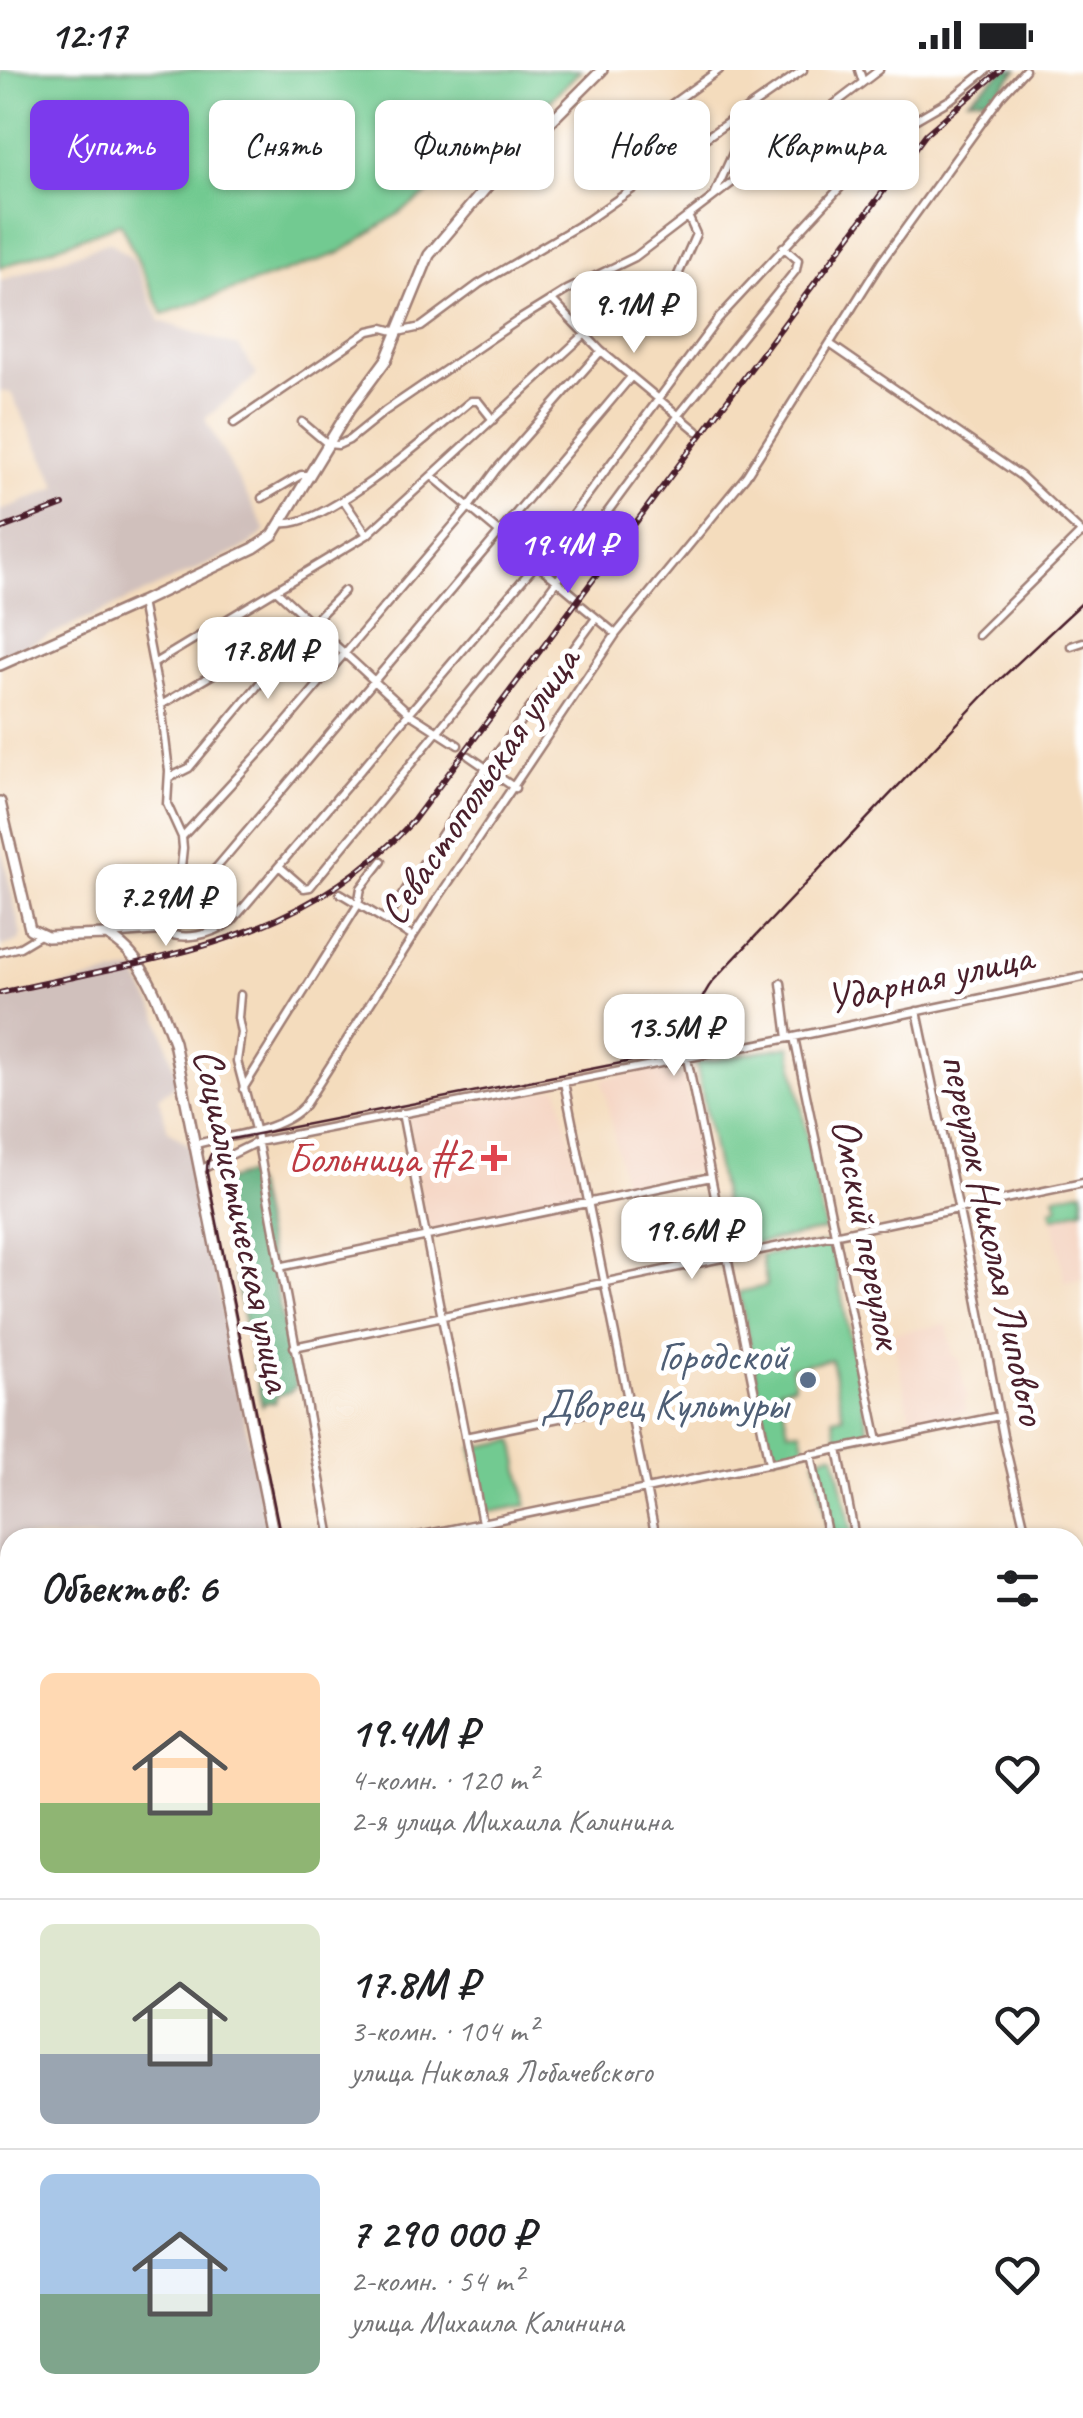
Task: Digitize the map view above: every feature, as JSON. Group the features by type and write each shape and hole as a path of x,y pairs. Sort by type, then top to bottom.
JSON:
{"main road":[{"path":"0,665 254,548 273,534 386,360 422,266 436,246 486,187 602,70"},
{"path":"0,802 30,929 40,935 106,935"},
{"name":"Социалистическая улица","path":"106,935 115,939 136,962 160,1003 174,1042 272,1528"}],"street":[{"path":"677,100 719,70"},
{"path":"759,100 803,70"},
{"path":"859,70 862,82"},
{"path":"302,422 328,444 350,440 501,331 580,283 625,263 879,70"},
{"path":"106,935 161,932 187,937 232,921 537,564 718,319 889,135 951,100 987,70"},
{"name":"Севастопольская улица","path":"196,1144 288,1120 305,1105 616,634 746,476 892,247 1001,96 1025,70"},
{"path":"234,423 364,333 380,328 398,332 421,327 479,284 574,229 730,120"},
{"path":"714,194 730,159"},
{"path":"678,276 696,234 688,216"},
{"path":"279,866 304,888 310,887 438,732 557,581 678,415 796,270 798,260 783,246"},
{"path":"552,300 600,351 697,431"},
{"path":"153,664 367,535 584,336"},
{"path":"830,344 1021,476 1082,534 978,635"},
{"path":"182,838 266,746 600,351"},
{"path":"161,932 177,905 217,867 630,377"},
{"path":"282,523 297,522 344,502 471,402 478,401 493,420"},
{"path":"262,498 301,475 310,475"},
{"path":"432,476 576,597"},
{"path":"344,502 367,535"},
{"path":"276,591 410,714 458,745"},
{"path":"169,778 188,768 344,591"},
{"path":"141,602 161,705 169,778 167,804 182,838 177,905"},
{"path":"582,606 616,634"},
{"path":"161,705 286,631 302,616"},
{"path":"386,920 487,768 596,618"},
{"path":"1071,646 1083,642"},
{"path":"469,756 516,788"},
{"path":"242,1090 358,905 362,886 382,861"},
{"path":"340,893 413,937"},
{"path":"0,952 20,947 40,935"},
{"name":"Ударная улица","path":"202,1169 257,1142 1083,977"},
{"name":"Омский переулок","path":"781,983 878,1441"},
{"name":"Социалистическая улица","path":"240,996 238,1018 242,1033 237,1060 242,1090 255,1129 329,1528"},
{"name":"переулок Николая Липового","path":"917,1010 999,1416 1026,1528"},
{"path":"686,1058 769,1464"},
{"path":"564,1082 654,1528"},
{"path":"402,1113 483,1528"},
{"path":"279,1267 711,1177"},
{"path":"294,1347 1083,1182"},
{"path":"464,1437 629,1404"},
{"path":"461,1528 999,1416"},
{"path":"838,1449 853,1528"},
{"path":"811,1454 826,1528"}],"shaded area":[{"path":"110,242 133,259 160,321 239,347 257,375 205,419 266,531 248,546 0,658 0,511 58,487 11,393 0,391 0,281"},
{"path":"0,842 21,934 19,941 0,947"},
{"path":"134,970 158,1015 179,1083 159,1096 168,1130 190,1146 266,1528 0,1528 0,999"},
{"path":"681,1064 703,1170 624,1185 602,1079"},
{"name":"Больница #2","path":"558,1087 583,1200 426,1234 407,1116"},
{"path":"1083,1190 1083,1279 1065,1282 1051,1209 1058,1207 1055,1196"},
{"path":"947,1324 967,1398 966,1411 912,1424 892,1333"}],"green space":[{"path":"0,70 581,70 550,100 375,100 375,190 433,190 340,253 163,314 120,223 0,268"},
{"path":"1004,70 1017,70 993,97 969,99"},
{"path":"790,1046 825,1230 733,1248 696,1063"},
{"path":"247,1174 256,1189 296,1386 277,1396 275,1403 262,1406 216,1187 217,1183"},
{"path":"1083,1190 1083,1209 1053,1218 1051,1209 1058,1207 1055,1196"},
{"path":"831,1242 869,1435 838,1441 833,1418 843,1416 831,1359 791,1367 794,1385 780,1388 788,1431 801,1430 805,1449 771,1455 739,1292 767,1286 761,1256"},
{"path":"514,1440 527,1505 484,1513 472,1448"},
{"path":"835,1455 851,1528 828,1528 815,1459"}],"tram line":[{"path":"279,1528 207,1173 213,1152 231,1139 662,1055 672,1049 680,1042 713,981 991,688 1083,602"}],"railway":[{"path":"0,993 222,940 322,895 369,863 413,821 926,134 1001,70"},
{"path":"0,529 63,505"}],"place":[{"name":"Больница #2","path":"494,1158"},
{"name":"Городской Дворец Культуры","path":"808,1380"}]}
